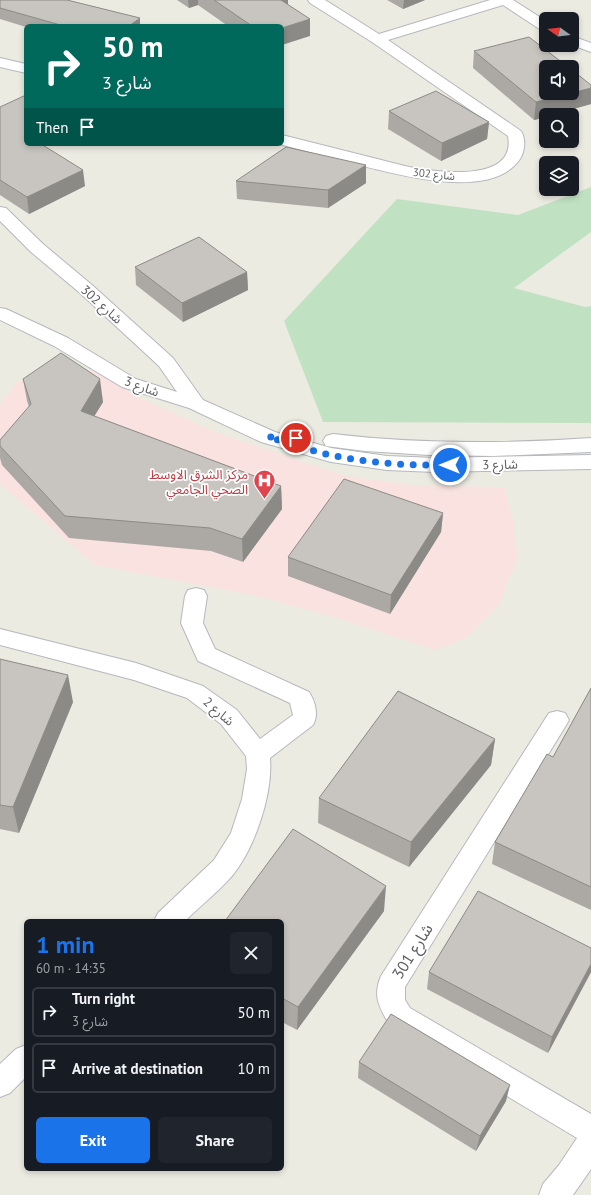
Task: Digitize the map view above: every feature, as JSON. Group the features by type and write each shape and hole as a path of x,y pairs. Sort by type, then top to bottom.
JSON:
{"street":[{"name":"شارع 302","path":"284,141 391,168 432,176 451,177 467,177 489,172 506,165 513,158 518,143 515,134 377,39 315,0"},
{"path":"377,39 505,0 539,22"},
{"path":"579,43 591,48"},
{"path":"0,62 24,68"},
{"name":"شارع 302","path":"0,212 37,248 86,289 166,362 196,404"},
{"name":"شارع 3","path":"0,313 61,342 129,383 196,404 268,437 331,455 387,463 435,465 591,462"},
{"name":"شارع 3","path":"268,437 310,438 417,448 539,449 591,445"},
{"path":"169,919 223,868 242,836 254,799 259,769 258,754 305,718 301,698 206,655 192,623 196,596"},
{"name":"شارع 2","path":"0,637 136,672 195,692 228,717 258,754"},
{"name":"شارع 301","path":"557,720 391,985 391,1002 400,1017 591,1130"},
{"path":"0,1084 24,1060"},
{"path":"554,1195 570,1175 591,1143"}],"shaded area":[{"name":"مركز الشرق الاوسط الصحي الجامعي","path":"91,370 142,399 215,432 345,476 420,486 504,487 512,516 518,558 498,606 466,638 435,650 338,618 257,596 95,565 0,484 0,404 18,381"}],"green space":[{"path":"591,187 591,232 514,288 585,307 591,306 591,423 323,422 284,321 397,199 518,215 568,196 579,196 579,192"}],"building":[{"path":"0,0 67,0 140,18 132,24 57,24 0,8"},
{"path":"214,0 281,0 310,19 284,27 284,24 249,24"},
{"path":"529,37 539,45 539,52 548,52 559,60 539,60 539,100 544,100 536,102 474,51"},
{"path":"579,76 591,85 591,88 579,91"},
{"path":"436,91 489,122 442,143 389,111"},
{"path":"24,96 24,146 44,146 83,170 27,197 0,180 0,107"},
{"path":"286,147 366,165 328,190 236,181"},
{"path":"199,237 247,272 182,303 135,267"},
{"path":"61,353 100,379 81,411 281,486 242,539 210,528 65,516 0,446 0,440 31,404 23,379"},
{"path":"344,479 443,513 391,595 288,557"},
{"path":"0,659 68,675 13,807 0,805"},
{"path":"591,688 591,887 495,842 547,754 553,757"},
{"path":"398,691 495,739 411,842 319,798"},
{"path":"293,829 386,886 298,1007 284,999 284,919 226,919"},
{"path":"478,891 591,948 591,964 552,1037 429,972"},
{"path":"391,1014 510,1085 480,1136 359,1062"}],"place":[{"name":"مركز الشرق الاوسط الصحي الجامعي","path":"264,500"}],"route":[{"path":"296,438 268,437 331,455 387,463 450,465"}]}
